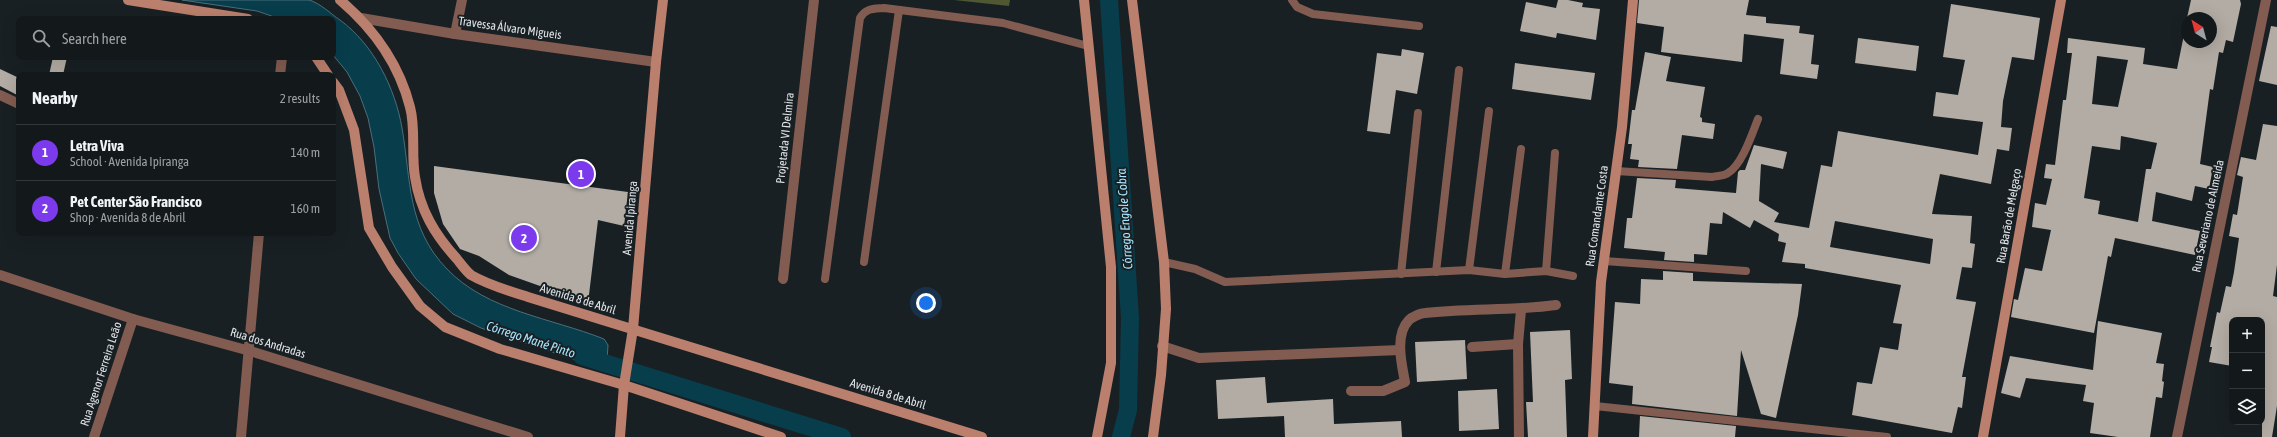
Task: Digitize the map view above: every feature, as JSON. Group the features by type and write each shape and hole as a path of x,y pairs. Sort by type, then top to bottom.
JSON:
{"street":[{"path":"128,0 229,16"},
{"name":"Avenida 8 de Abril","path":"340,0 361,18 381,44 400,76 410,109 414,176 420,203 432,228 450,252 470,274 493,285 633,332 982,437"},
{"path":"455,34 462,0"},
{"name":"Avenida Ipiranga","path":"620,437 625,384 633,332 656,62 663,0"},
{"name":"Projetada VI Delmira","path":"783,279 814,0"},
{"path":"1084,0 1111,267 1111,363 1097,437"},
{"path":"1132,0 1164,262 1166,308 1161,375 1153,437"},
{"name":"Rua Comandante Costa","path":"1593,437 1601,282 1616,171 1633,0"},
{"name":"Rua Barão de Melgaço","path":"1982,437 2061,0"},
{"name":"Rua Severiano de Almeida","path":"2177,437 2266,0"},
{"name":"Travessa Álvaro Migueis","path":"361,18 455,34 656,62"},
{"path":"280,72 282,60"},
{"path":"318,60 326,72"},
{"path":"336,86 339,90 354,130 369,228 392,267 420,306 445,327 500,349 625,384 781,437"},
{"path":"0,95 16,103"},
{"path":"240,437 250,351 259,236"},
{"name":"Rua dos Andradas","path":"0,275 133,319 250,351 528,437"},
{"path":"1351,391 1383,391 1406,382 1400,350 1402,336 1408,320 1423,313 1521,310 1556,305"},
{"path":"1519,437 1518,344 1521,310"},
{"name":"Rua Agenor Ferreira Leão","path":"94,437 133,319"},
{"path":"1472,347 1518,344"},
{"path":"1162,346 1198,358 1400,350"}],"lane":[{"path":"1292,0 1297,6 1312,14 1419,26"},
{"path":"825,279 860,18 869,9 898,10 1003,23 1088,46"},
{"path":"864,262 898,10"},
{"path":"1436,272 1459,70"},
{"path":"1469,270 1489,112"},
{"path":"1401,274 1418,113"},
{"path":"1616,171 1712,177 1728,174 1736,165 1748,144 1758,119"},
{"path":"1506,274 1522,149"},
{"path":"1546,271 1555,153"},
{"path":"1604,261 1746,271"},
{"path":"1164,262 1195,268 1225,282 1469,270 1506,274 1546,271 1573,276"},
{"path":"1595,406 1887,437"}],"green space":[{"path":"954,0 1010,0 1009,6"}],"water":[{"path":"182,0 309,0 321,6 335,16 271,16 257,11"},
{"path":"336,17 352,30 363,42 381,68 388,83 399,113 413,203 424,237 434,253 447,269 463,283 481,295 521,312 604,339 608,345 607,361 603,366 597,367 481,328 453,314 416,279 398,253 390,238 379,189 374,147 368,118 360,96 347,72 336,59"}],"building":[{"path":"1558,0 1583,3 1582,7 1600,9 1596,40 1557,33 1556,38 1520,31 1526,2 1556,8"},
{"path":"1639,0 1749,0 1746,15 1766,17 1766,23 1800,26 1799,33 1814,35 1811,64 1819,65 1817,79 1780,74 1784,39 1744,34 1742,62 1661,52 1664,27 1637,23"},
{"path":"2191,0 2240,0 2241,4 2233,42 2226,40 2223,53 2219,52 2213,90 2210,89 2200,164 2213,167 2209,189 2195,186 2192,201 2156,192 2152,221 2200,231 2195,255 2115,238 2111,257 2108,256 2094,333 2011,317 2014,299 2018,300 2025,268 2042,271 2051,230 2032,227 2035,203 2046,205 2052,179 2044,178 2046,164 2055,165 2063,100 2066,100 2072,53 2067,53 2068,38 2145,48 2143,64 2177,69 2181,48 2217,48 2217,12 2188,12","holes":["2097,56 2128,60 2118,107 2092,104","2121,136 2157,143 2151,169 2146,169 2138,222 2098,214 2100,201 2084,198 2092,146 2120,150"]},
{"path":"1951,4 2040,18 2034,60 2012,57 2003,101 2001,127 2012,128 2009,151 1997,149 1991,184 1940,174 1932,214 1972,216 1970,243 1975,244 1972,268 1962,267 1956,299 1976,302 1962,377 1966,377 1962,408 1958,407 1952,433 1852,415 1857,382 1872,384 1880,347 1898,350 1902,324 1893,323 1901,285 1805,268 1805,264 1782,262 1786,243 1778,241 1779,234 1754,220 1750,228 1723,212 1722,224 1710,223 1707,255 1694,254 1694,262 1664,260 1665,252 1624,248 1627,218 1632,218 1637,178 1676,180 1675,188 1736,193 1738,172 1740,170 1745,170 1754,145 1787,152 1783,169 1761,164 1759,201 1779,213 1774,222 1809,228 1821,165 1832,167 1838,131 1978,155 1983,122 1933,116 1936,92 1958,95 1965,60 1943,57","holes":["1835,221 1933,239 1930,264 1830,247"]},
{"path":"2271,26 2277,27 2277,85 2259,81"},
{"path":"1858,38 1919,46 1916,71 1855,63"},
{"path":"1402,49 1424,53 1417,94 1396,90 1390,134 1367,131 1377,53 1401,56"},
{"path":"1645,52 1671,57 1666,81 1705,87 1700,117 1702,118 1702,122 1715,124 1713,139 1682,135 1677,169 1638,167 1639,160 1630,159 1632,144 1628,144 1632,110 1635,110"},
{"path":"52,60 66,60 64,72 50,72"},
{"path":"1515,63 1595,73 1591,100 1512,89"},
{"path":"0,69 16,77 16,94 0,86"},
{"path":"2263,124 2277,126 2277,265 2273,296 2277,297 2277,406 2272,437 2262,437 2262,425 2265,425 2265,317 2229,317 2229,365 2209,362 2212,347 2210,347 2217,312 2220,313 2226,286 2231,287 2234,272 2239,238 2229,236 2233,214 2237,215 2243,177 2237,175 2241,157 2256,160"},
{"path":"434,166 628,192 624,226 598,220 588,303 509,275 479,256 460,249 443,224 434,193"},
{"path":"1663,271 1693,273 1693,281 1802,284 1798,315 1776,418 1761,414 1741,350 1737,416 1632,404 1633,386 1609,383 1615,302 1640,304 1641,279 1663,280"},
{"path":"2098,321 2162,333 2156,363 2164,364 2162,381 2164,382 2162,398 2156,397 2150,437 2118,437 2090,433 2094,403 2083,401 2086,385 2026,378 2020,398 2001,393 2010,356 2093,370"},
{"path":"1570,330 1572,379 1565,380 1567,437 1528,437 1526,402 1533,402 1530,332"},
{"path":"1465,340 1467,379 1417,382 1415,342"},
{"path":"1265,377 1267,403 1333,399 1334,424 1401,421 1402,437 1285,437 1284,416 1218,419 1216,380"},
{"path":"1497,389 1499,429 1459,431 1458,391"},
{"path":"1640,416 1736,426 1735,437 1639,437"}],"waterway":[{"name":"Córrego Engole Cobra","path":"1109,0 1130,318 1128,410 1121,437"},
{"name":"Córrego Mané Pinto","path":"582,356 842,437"}],"place":[{"name":"Letra Viva","path":"581,174"},
{"name":"Pet Center São Francisco","path":"524,238"}]}
